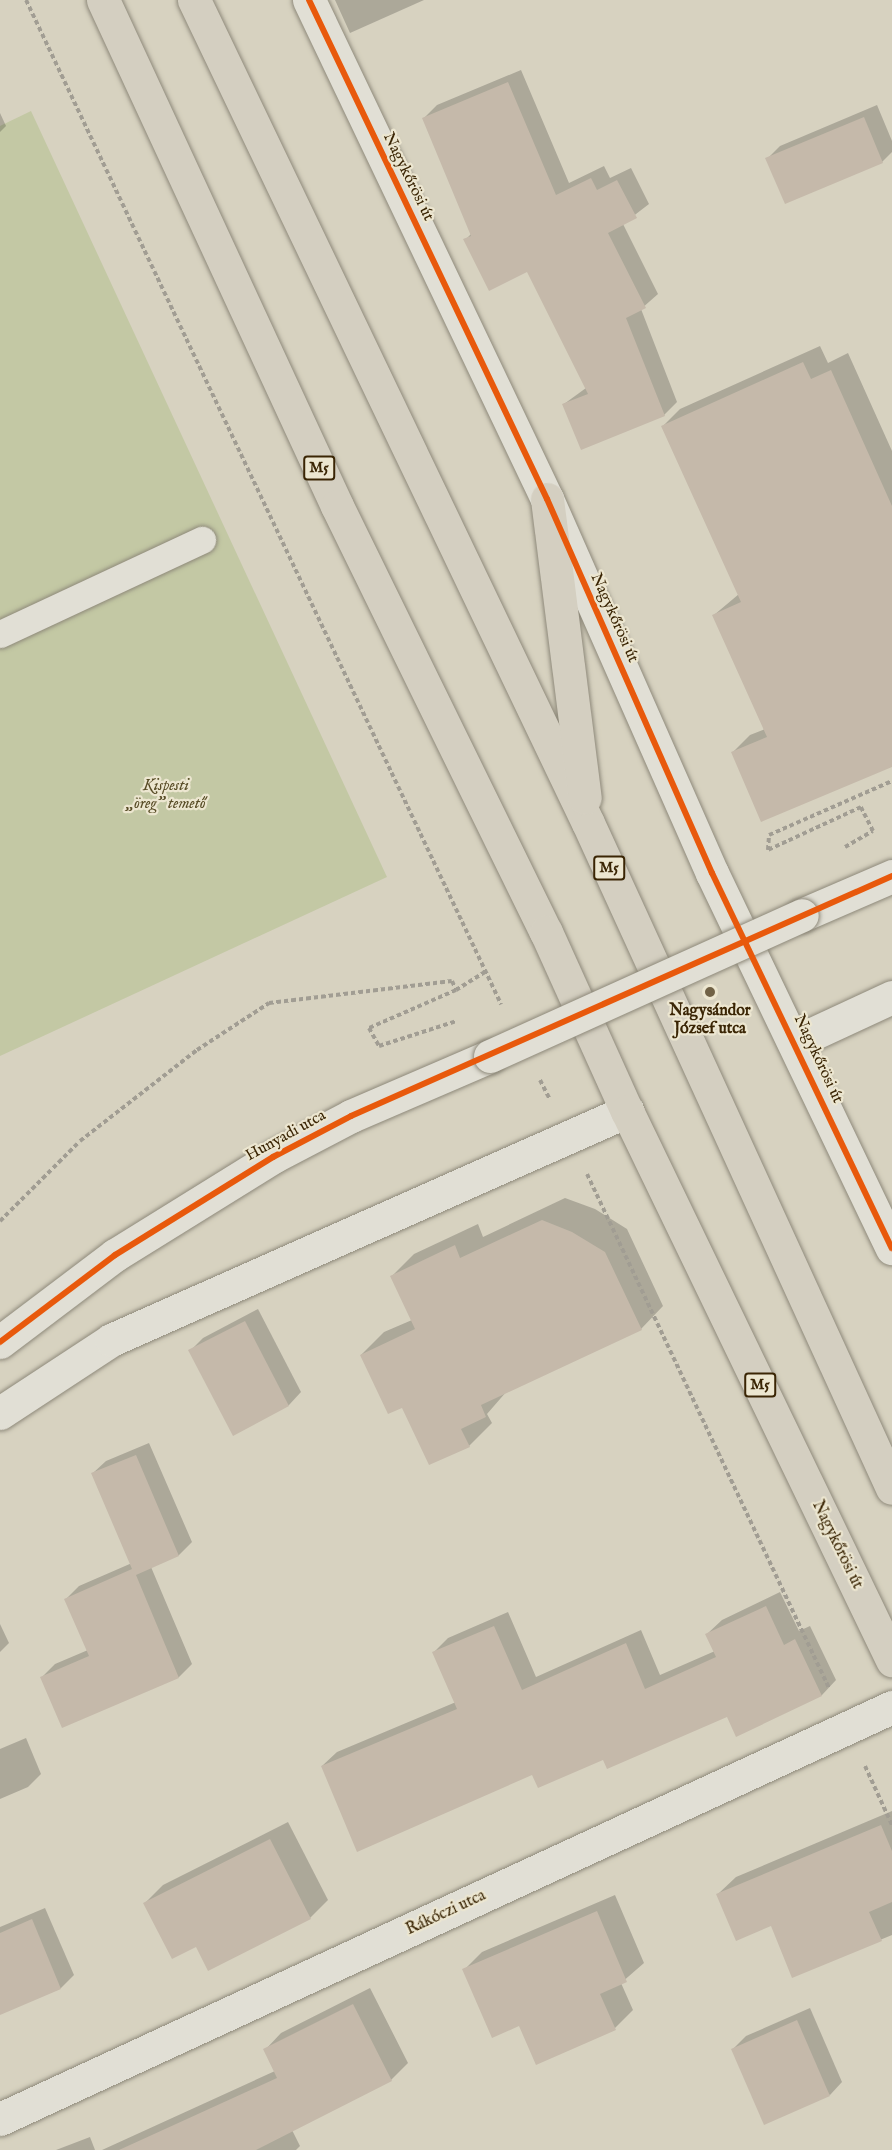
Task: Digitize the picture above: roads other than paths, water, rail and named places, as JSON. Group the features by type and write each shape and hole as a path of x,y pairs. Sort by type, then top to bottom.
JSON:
{"main road":[{"name":"Nagykőrösi út","path":"103,0 337,506 546,932 627,1111 892,1660"},
{"name":"M5","path":"194,0 588,823 892,1488"},
{"path":"547,499 588,823"}],"street":[{"name":"Nagykőrösi út","path":"309,0 547,499 712,873 892,1248"},
{"name":"Hunyadi utca","path":"0,1342 115,1255 273,1157 351,1116 892,876"},
{"path":"795,1042 892,997"},
{"path":"0,1413 111,1340 627,1111"},
{"name":"Rákóczi utca","path":"0,2118 892,1707"}],"lane":[{"path":"0,634 202,540"}],"place":[{"name":"Nagysándor József utca","path":"710,992"}],"park label":[{"name":"Kispesti „öreg” temető","path":"166,795"}]}
